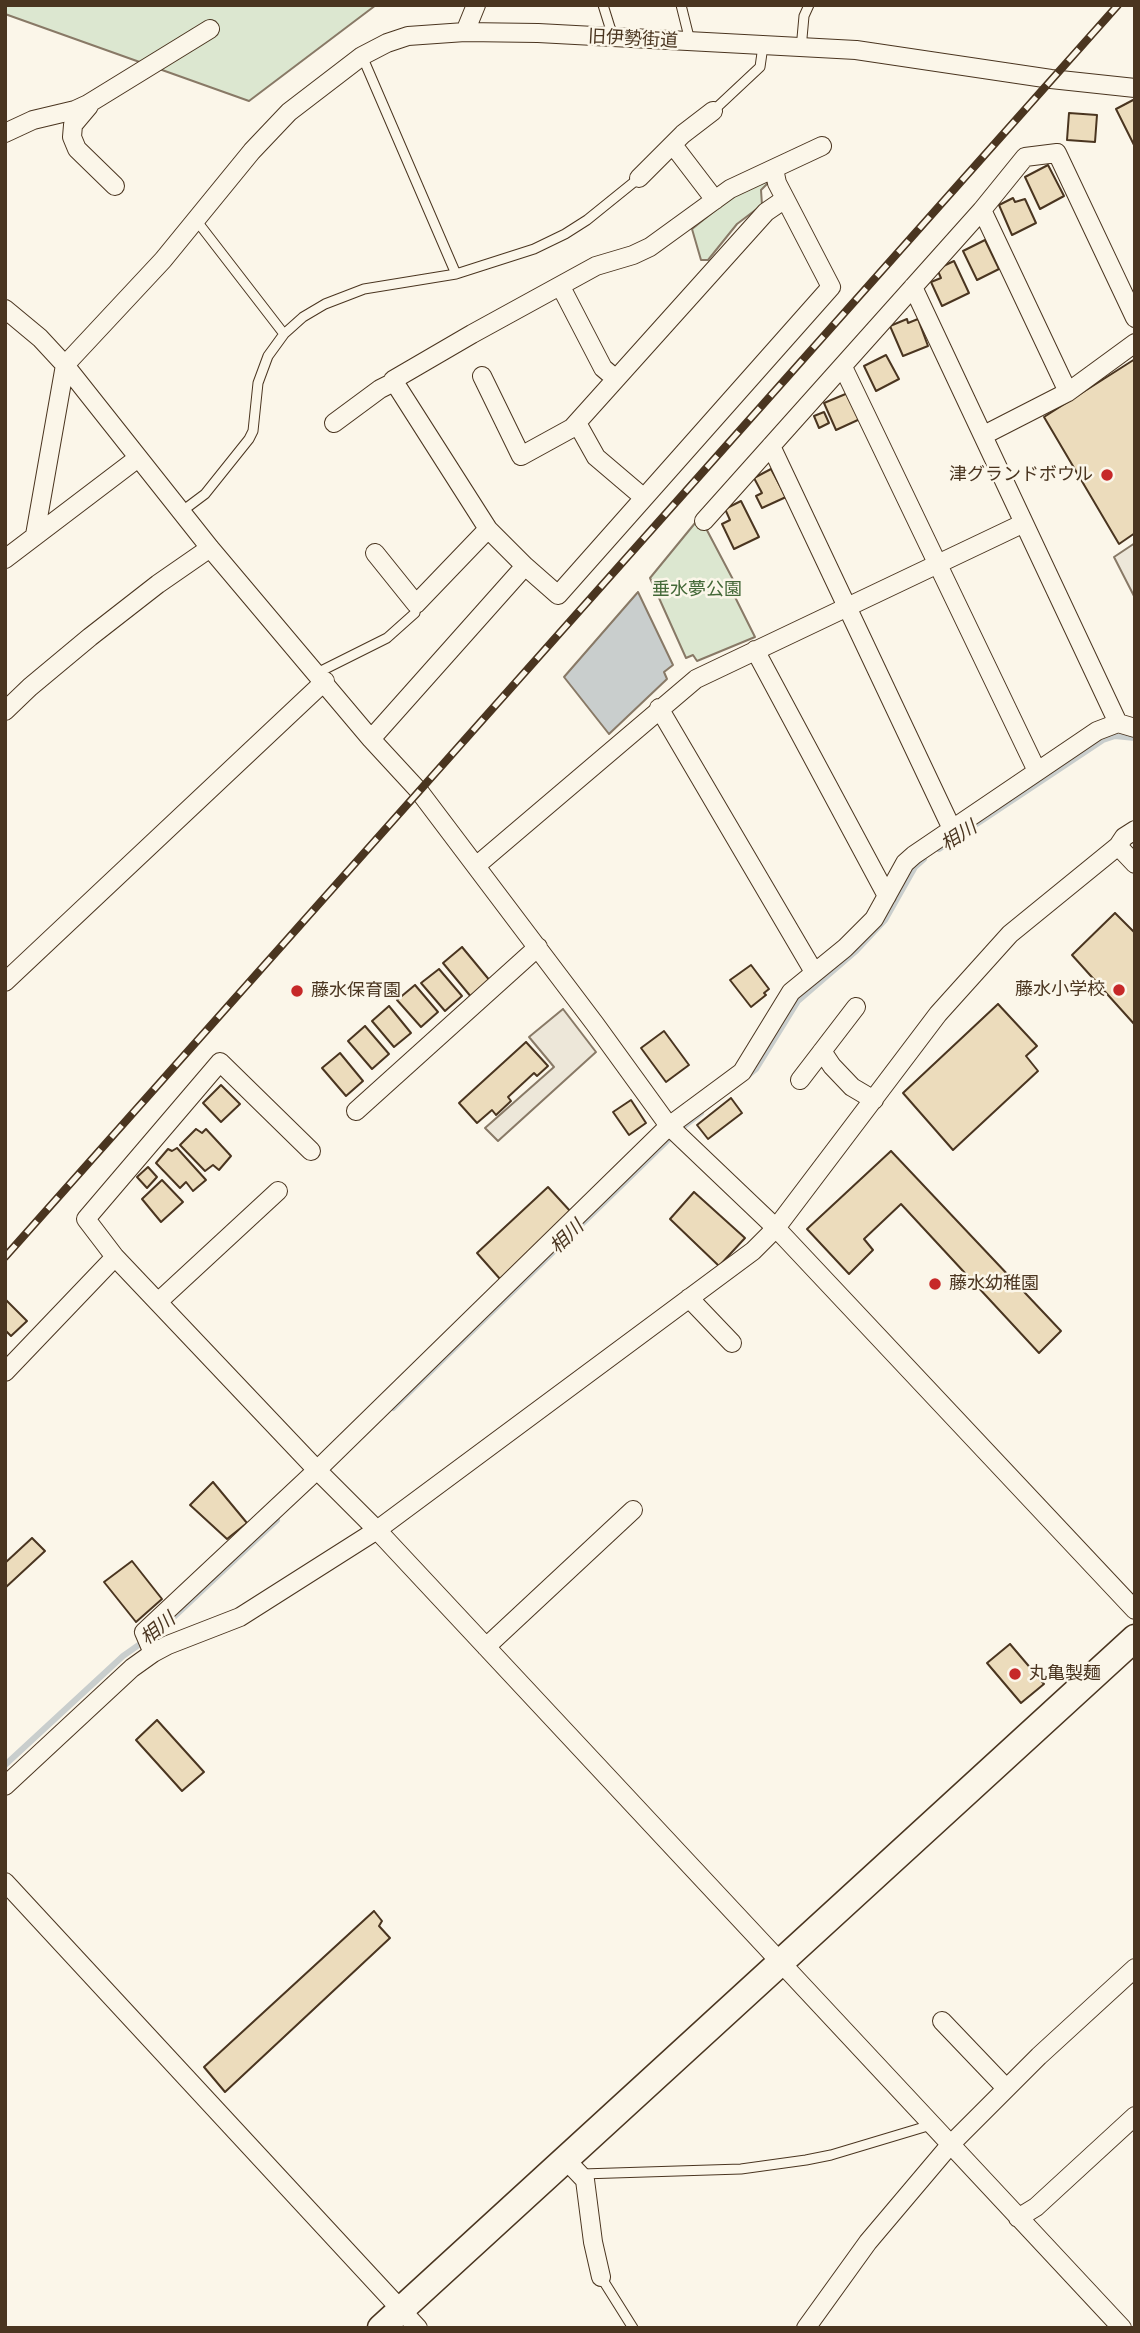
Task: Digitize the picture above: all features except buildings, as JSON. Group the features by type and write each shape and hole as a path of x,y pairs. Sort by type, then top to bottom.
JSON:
{"street":[{"path":"466,32 476,5"},
{"path":"5,133 33,120 75,110 93,101 210,29"},
{"name":"旧伊勢街道","path":"65,365 163,260 252,151 289,112 362,56 408,36 466,32 613,37 856,51 1051,79 1135,88"},
{"path":"93,101 73,125 72,137 77,149 115,186"},
{"path":"639,178 713,111"},
{"path":"673,145 715,200"},
{"path":"334,423 380,389 394,382 393,380 472,334 596,266 650,247 730,189 822,146"},
{"path":"704,521 982,210 1025,157 1058,153 1135,318"},
{"path":"394,382 488,529 558,595 831,287 777,183 774,169"},
{"path":"482,376 521,456 572,428 766,212 785,199"},
{"path":"982,210 1068,392"},
{"path":"561,287 603,368 616,379"},
{"path":"5,1786 132,1668 149,1644 674,1132 742,1072 791,992 845,948 874,919 905,863 1097,731 1127,725 1024,523 913,287"},
{"path":"5,309 40,338 65,365 210,548 419,792 538,947 589,1029 674,1132 776,1228 1135,1611"},
{"path":"984,436 1068,392 1135,343"},
{"path":"35,535 65,365"},
{"path":"843,367 1037,771"},
{"path":"577,423 596,457 643,497"},
{"path":"771,446 952,829"},
{"path":"5,559 138,458"},
{"path":"476,866 696,679 1024,523"},
{"path":"375,553 416,604 488,529"},
{"path":"5,711 119,614 210,548"},
{"path":"371,739 525,566"},
{"path":"755,650 887,896"},
{"path":"5,982 321,677"},
{"path":"659,708 814,972"},
{"path":"149,1644 168,1645 240,1617 377,1530 753,1251 776,1228 938,1014 1010,934 1135,830"},
{"path":"1118,846 1135,864"},
{"path":"356,1111 538,947"},
{"path":"800,1080 856,1007"},
{"path":"822,1051 852,1087 873,1100"},
{"path":"311,1151 220,1062 86,1219 115,1257 321,1475 377,1530 1122,2328"},
{"path":"159,1301 278,1191"},
{"path":"5,1372 115,1257"},
{"path":"690,1298 732,1343"},
{"path":"486,1647 633,1510"},
{"path":"381,2328 409,2319 573,2167 780,1963 1135,1638"},
{"path":"5,1882 409,2319"},
{"path":"806,2328 868,2242 950,2145 1038,2056 1135,1968"},
{"path":"942,2021 1006,2088"},
{"path":"1018,2218 1036,2207 1135,2116"},
{"path":"573,2167 585,2180 593,2242 601,2277"}],"lane":[{"path":"603,5 613,37"},
{"path":"681,5 690,42"},
{"path":"798,5 804,16"},
{"path":"801,49 804,16 809,5"},
{"path":"713,111 760,68 763,46"},
{"path":"362,56 456,274"},
{"path":"181,512 205,494 249,439 253,430 258,383 268,356 284,334 310,313 354,292 383,284 456,274 516,257 565,234 607,207 639,178"},
{"path":"195,219 284,334"},
{"path":"321,677 387,638 415,612 416,604"},
{"path":"573,2167 741,2169 831,2155 932,2125"},
{"path":"601,2277 633,2328"}],"green space":[{"path":"5,5 376,5 249,101 5,14"},
{"path":"765,178 767,184 761,190 762,205 737,224 708,260 701,260 692,229 734,195"},
{"name":"垂水夢公園","path":"700,517 738,589 734,595 755,637 697,661 693,655 686,658 650,578"}],"shaded area":[{"path":"1135,543 1135,598 1114,557"},
{"path":"638,592 673,665 664,672 667,679 609,734 564,677"},
{"path":"563,1009 596,1052 498,1141 485,1128 554,1067 529,1037"}],"waterway":[{"name":"相川","path":"939,849 1103,740 1115,736 1135,738"},
{"name":"相川","path":"745,1078 756,1069 798,1001 856,951 885,920 915,867 924,859"},
{"name":"相川","path":"393,1408 673,1135 701,1113"},
{"name":"相川","path":"5,1765 123,1656 160,1630 277,1520"}],"railway":[{"path":"5,1257 1118,5"}],"place":[{"name":"津グランドボウル","path":"1107,475"},
{"name":"藤水小学校","path":"1119,990"},
{"name":"藤水保育園","path":"297,991"},
{"name":"藤水幼稚園","path":"935,1284"},
{"name":"丸亀製麺","path":"1015,1674"}]}
